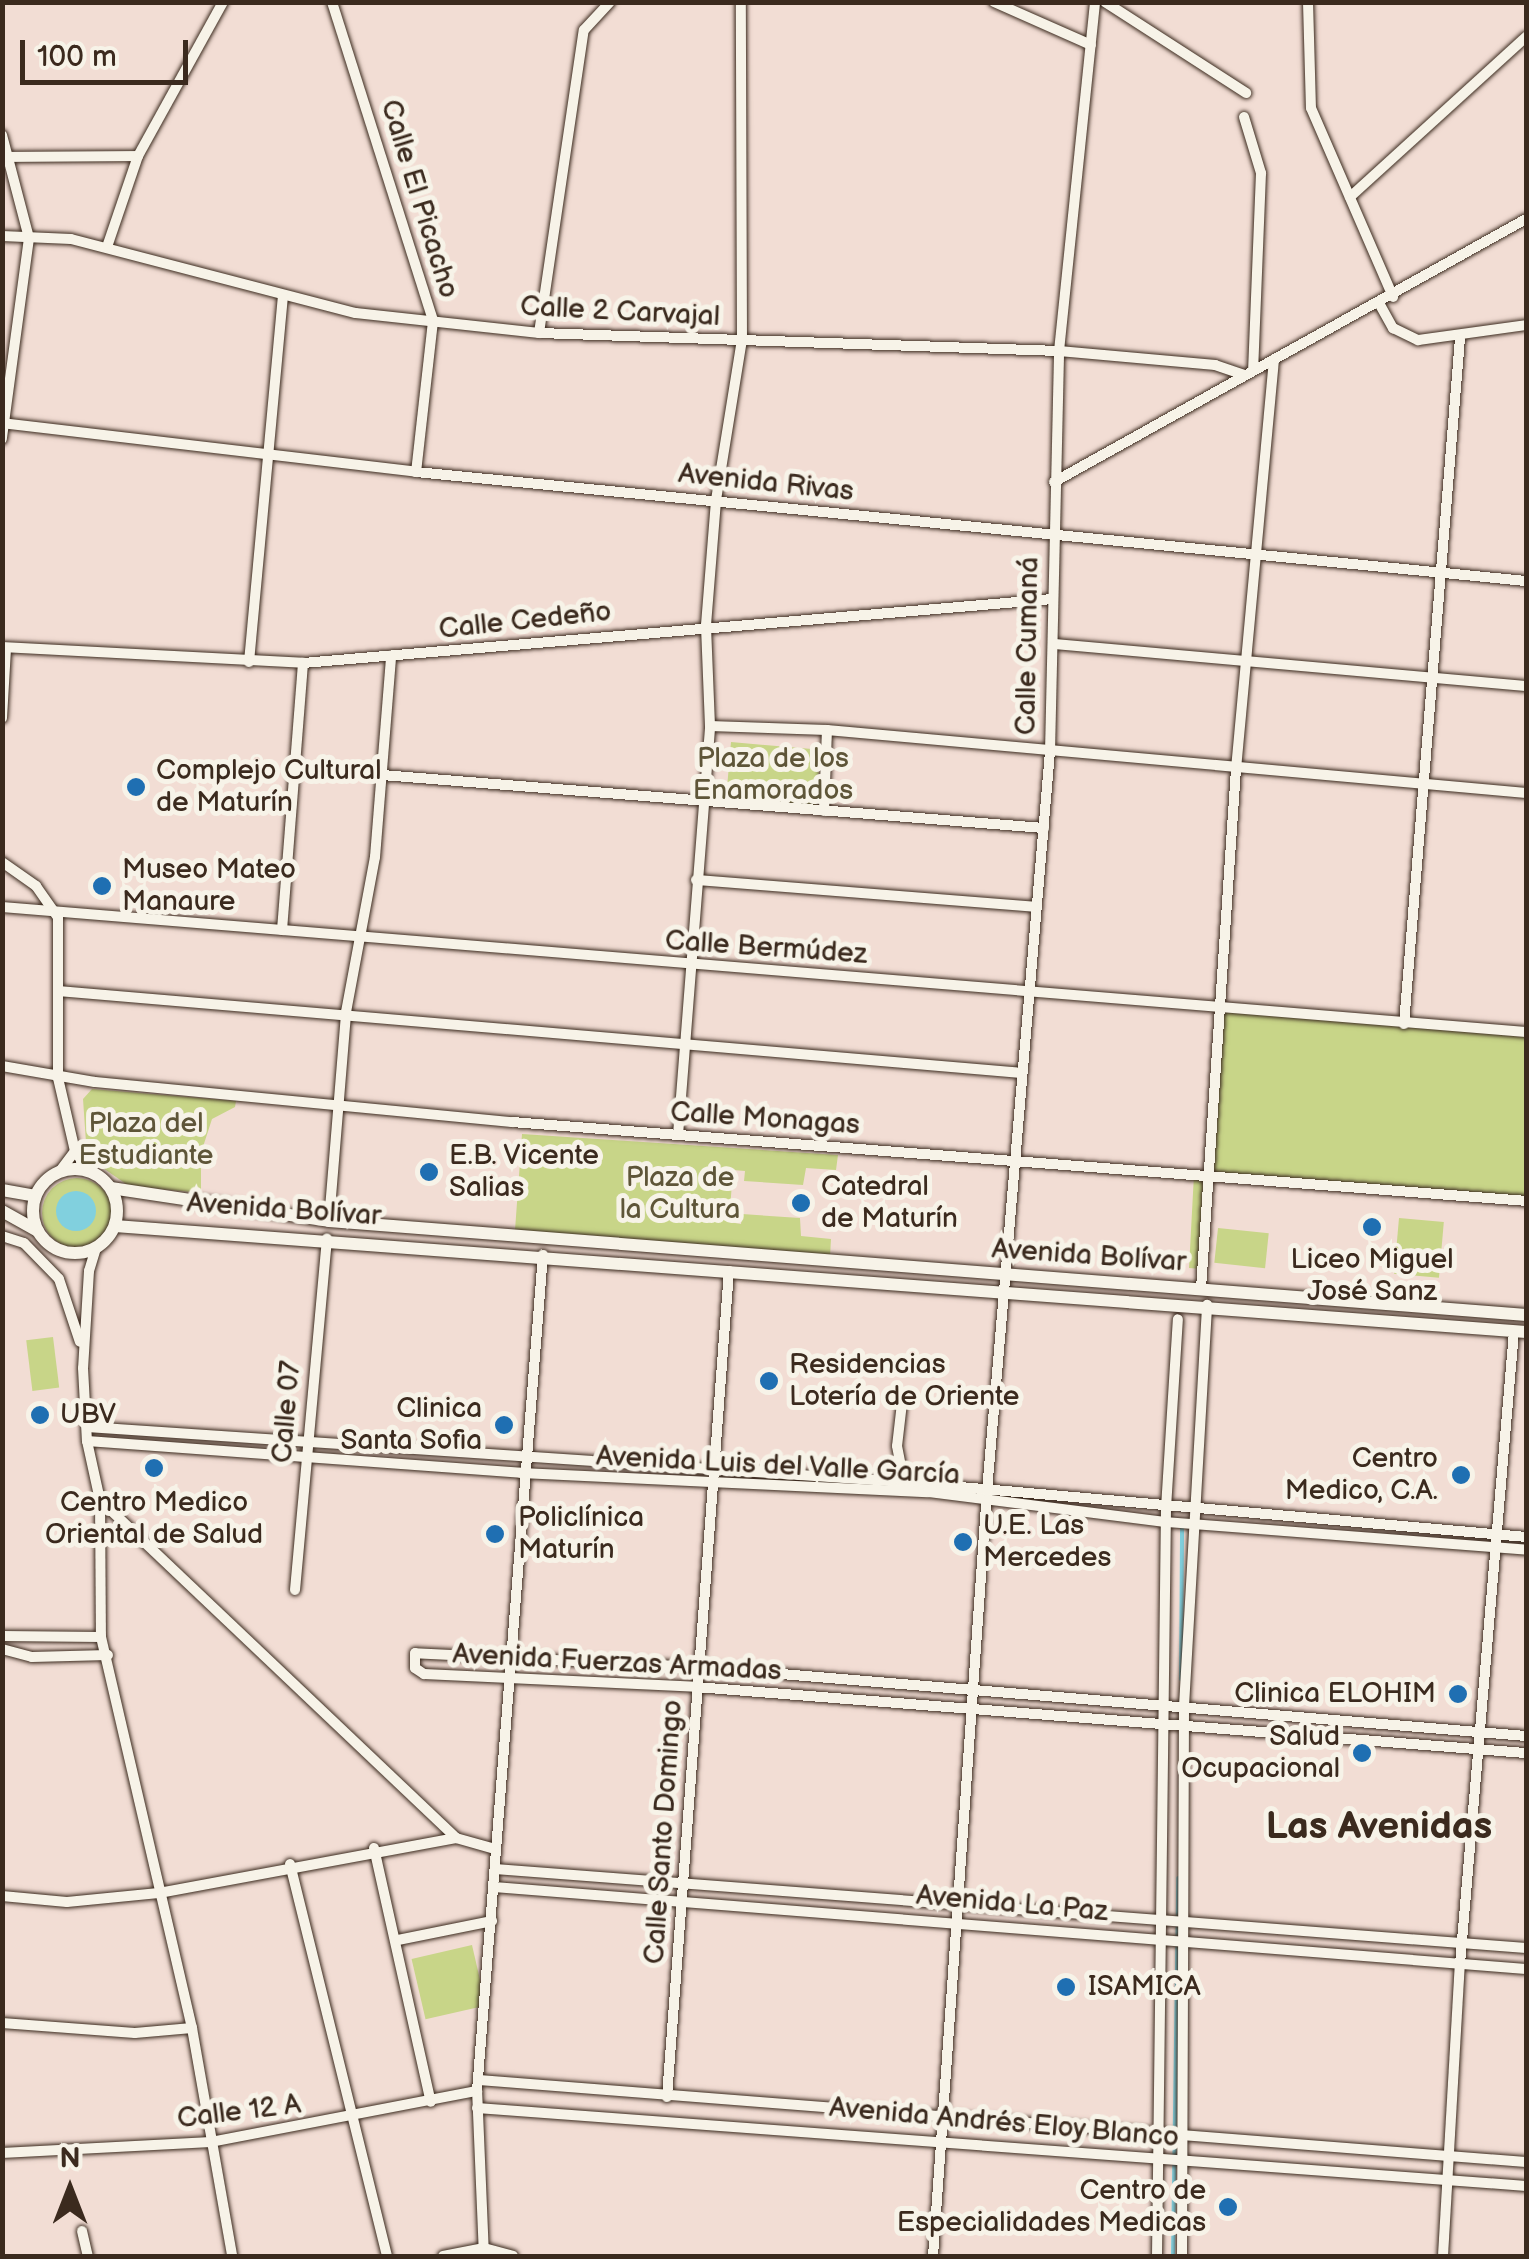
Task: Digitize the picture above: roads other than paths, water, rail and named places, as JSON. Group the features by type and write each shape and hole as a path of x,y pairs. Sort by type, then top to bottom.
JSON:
{"street":[{"path":"108,247 138,156 223,2"},
{"name":"Calle El Picacho","path":"332,2 433,321 416,472"},
{"path":"540,332 584,30 610,2"},
{"path":"678,1135 710,726 706,626 716,500 742,340 741,2"},
{"path":"994,2 1091,45"},
{"name":"Calle Cumaná","path":"933,2256 988,1496 1050,752 1052,536 1060,351 1094,2"},
{"path":"1106,2 1246,93"},
{"path":"1308,2 1311,108 1393,297"},
{"path":"1350,197 1526,38"},
{"path":"1244,117 1260,173 1249,372"},
{"path":"2,135 28,238 2,439"},
{"path":"6,157 138,156"},
{"path":"1054,482 1249,372 1393,297 1526,219"},
{"name":"Calle 2 Carvajal","path":"2,236 108,247 282,298 433,321 540,332 1060,351 1215,365 1249,372"},
{"path":"249,662 282,298"},
{"path":"1379,304 1393,328 1418,340 1460,338 1526,325"},
{"path":"1404,1024 1436,577 1460,338"},
{"path":"1201,1289 1223,1010 1236,768 1274,360"},
{"name":"Avenida Rivas","path":"4,423 416,472 1436,577 1526,581"},
{"name":"Calle Cedeño","path":"4,648 302,663 1052,599"},
{"path":"1054,644 1526,686"},
{"path":"2,718 4,648"},
{"path":"329,1221 346,1012 382,776 391,656"},
{"path":"282,930 302,663"},
{"path":"710,726 827,730 1526,793"},
{"path":"824,811 827,730"},
{"path":"382,776 1044,828"},
{"path":"2,862 36,886 58,917 58,1078 75,1151 88,1170 112,1188 115,1226 96,1248 88,1271 83,1368"},
{"path":"696,880 1036,907"},
{"name":"Calle Bermúdez","path":"2,908 58,917 282,930 1526,1032"},
{"path":"58,990 346,1012 685,1047 1022,1073"},
{"name":"Calle Monagas","path":"2,1066 58,1078 678,1135 1526,1201"},
{"path":"38,1231 35,1196 75,1151"},
{"path":"60,1171 88,1170"},
{"name":"Avenida Bolívar","path":"112,1188 329,1221 1526,1315"},
{"path":"2,1190 35,1196"},
{"path":"2,1211 38,1231 57,1250 96,1248"},
{"name":"Avenida Bolívar","path":"115,1226 327,1238 1520,1331"},
{"path":"2,1236 24,1243 59,1279 71,1301 83,1368 87,1441 100,1500 101,1637 192,2028 232,2256"},
{"name":"Calle 07","path":"295,1590 327,1238"},
{"path":"484,2252 478,2085 522,1456 542,1255"},
{"name":"Calle Santo Domingo","path":"667,2097 729,1270"},
{"path":"1157,2256 1159,2135 1176,1941 1191,1524 1207,1305"},
{"path":"1178,1318 1166,1508 1163,1724 1177,1917 1184,2137 1182,2256"},
{"path":"1443,2256 1478,1732 1520,1331"},
{"path":"902,1402 897,1446 904,1482"},
{"name":"Avenida Luis del Valle García","path":"87,1428 904,1482 1191,1524 1495,1541 1526,1537"},
{"name":"Avenida Luis del Valle García","path":"87,1441 711,1485 928,1492 1166,1508 1495,1541 1526,1550"},
{"path":"100,1500 456,1838"},
{"path":"2,1636 101,1637"},
{"path":"2,1649 32,1657 108,1655"},
{"name":"Avenida Fuerzas Armadas","path":"1526,1736 698,1668 415,1653 418,1673 696,1687 1526,1752"},
{"path":"2,1896 67,1902 159,1894 374,1848 456,1838 496,1849"},
{"path":"374,1848 398,1940 431,2102"},
{"path":"290,1864 387,2256"},
{"name":"Avenida La Paz","path":"495,1868 958,1899 1526,1948"},
{"name":"Avenida La Paz","path":"494,1886 1526,1969"},
{"path":"398,1940 492,1920"},
{"path":"2,2023 135,2032 192,2028"},
{"name":"Calle 12 A","path":"2,2153 211,2142 353,2119 431,2102 478,2085"},
{"name":"Avenida Andrés Eloy Blanco","path":"478,2085 1526,2162"},
{"name":"Avenida Andrés Eloy Blanco","path":"477,2108 1526,2186"},
{"path":"82,2232 88,2256"},
{"path":"442,2256 484,2252 513,2256"}],"water":[{"path":"76,1191 90,1197 96,1211 90,1225 76,1231 62,1225 56,1211 62,1197"}],"waterway":[{"path":"1181,1679 1182,1528"},
{"path":"1173,2256 1178,1878"}],"place":[{"name":"Complejo Cultural de Maturín","path":"136,787"},
{"name":"Museo Mateo Manaure","path":"102,886"},
{"name":"E.B. Vicente Salias","path":"429,1172"},
{"name":"Catedral de Maturín","path":"801,1203"},
{"name":"Liceo Miguel José Sanz","path":"1372,1227"},
{"name":"Residencias Lotería de Oriente","path":"769,1381"},
{"name":"UBV","path":"40,1415"},
{"name":"Clinica Santa Sofia","path":"504,1425"},
{"name":"Centro Medico Oriental de Salud","path":"154,1468"},
{"name":"Centro Medico, C.A.","path":"1461,1475"},
{"name":"Policlínica Maturín","path":"495,1534"},
{"name":"U.E. Las Mercedes","path":"963,1542"},
{"name":"Clinica ELOHIM","path":"1458,1694"},
{"name":"Salud Ocupacional","path":"1362,1753"},
{"name":"ISAMICA","path":"1066,1987"},
{"name":"Centro de Especialidades Medicas","path":"1228,2207"}],"district":[{"name":"Las Avenidas","path":"1379,1827"}],"park label":[{"name":"Plaza de los Enamorados","path":"773,775"},
{"name":"Plaza del Estudiante","path":"146,1140"},
{"name":"Plaza de la Cultura","path":"680,1194"}]}
